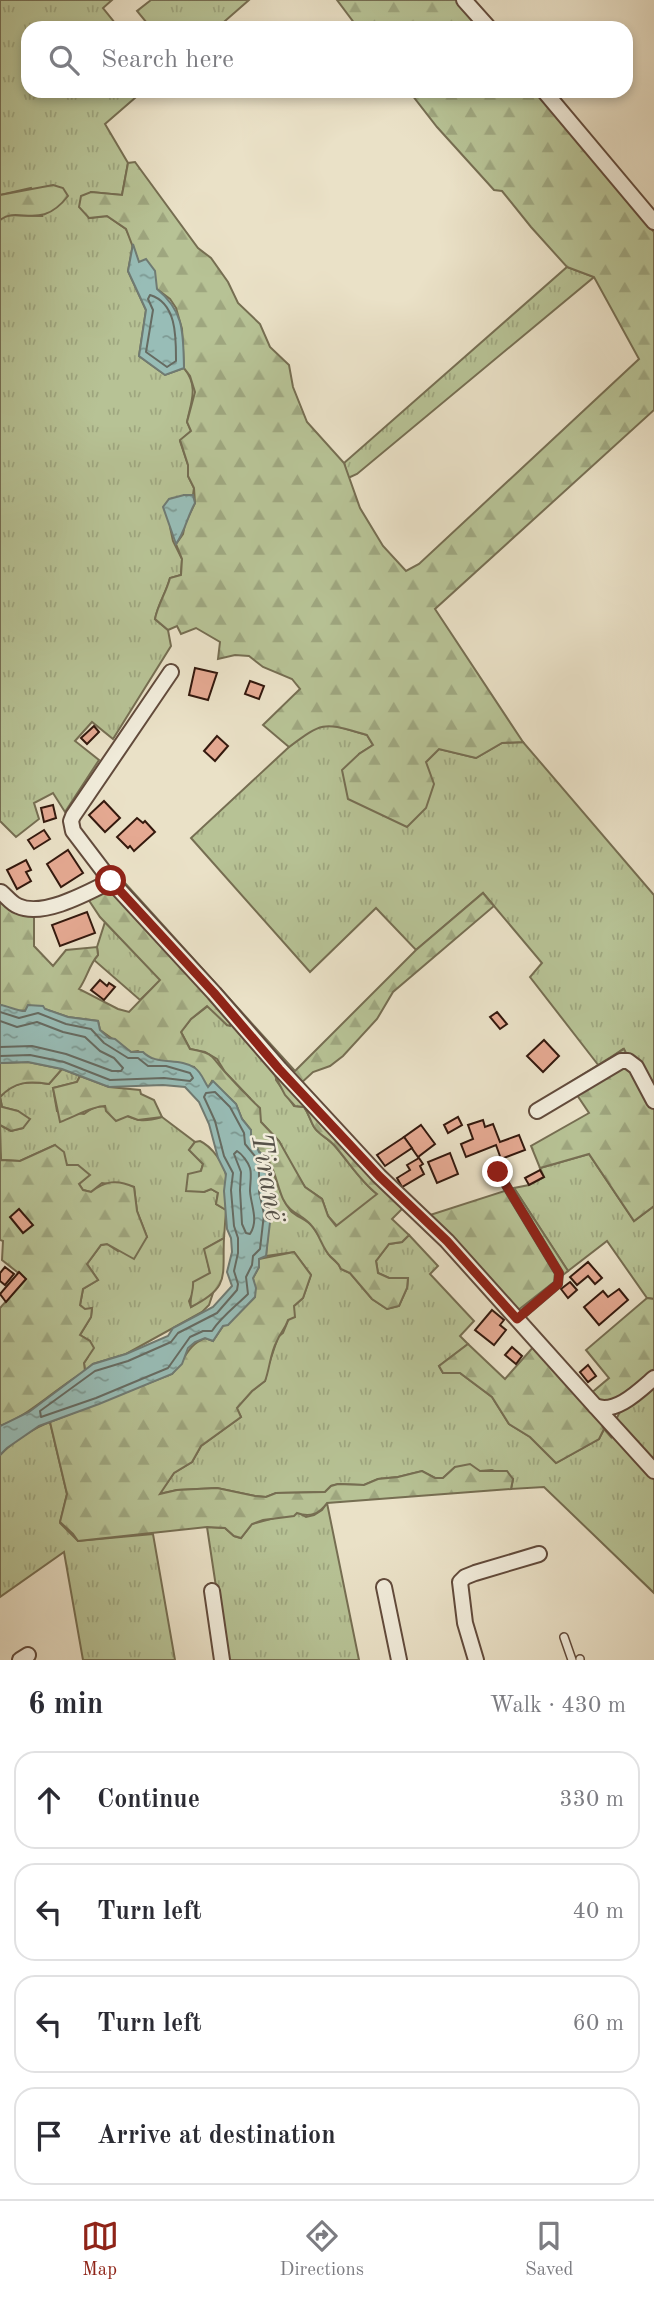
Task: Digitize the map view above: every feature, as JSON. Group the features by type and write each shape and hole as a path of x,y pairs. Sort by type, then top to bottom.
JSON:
{"street":[{"path":"464,0 483,21"},
{"path":"550,98 654,222"},
{"path":"171,672 71,821 73,831 111,881 214,993 279,1069 379,1176 447,1241 654,1471"},
{"path":"1,892 19,907 39,909 66,903 111,881"},
{"path":"537,1111 621,1061 628,1061 636,1067 654,1101"},
{"path":"595,1406 603,1410 614,1407 654,1378"},
{"path":"476,1660 466,1623 460,1582 475,1573 539,1554"},
{"path":"384,1587 399,1660"},
{"path":"212,1591 222,1660"}],"lane":[{"path":"498,1172 559,1273 558,1284 517,1319"},
{"path":"564,1637 577,1660"}],"green space":[{"path":"0,0 112,0 103,8 113,21 21,21 21,98 135,98 105,124 128,163 122,195 91,192 89,218 107,216 126,229 133,244 128,271 146,310 139,356 165,375 184,368 189,375 193,388 187,422 191,431 180,441 188,465 188,476 194,488 193,495 184,495 170,527 173,541 182,559 181,575 170,578 155,619 168,630 171,646 113,739 92,722 75,741 99,760 65,812 53,793 34,803 39,819 16,837 0,821 0,220 6,215 42,216 31,188 0,195"},
{"path":"151,0 249,0 225,21 145,21 137,11"},
{"path":"337,0 458,0 476,21 353,21"},
{"path":"414,98 543,98 654,232 654,410 435,609 523,742 502,743 476,758 439,749 426,762 434,784 426,808 407,827 348,799 342,770 373,745 367,735 325,726 310,732 289,747 263,725 300,689 292,679 263,667 249,656 235,655 218,659 220,642 196,628 181,634 177,626 168,630 155,619 170,578 181,575 182,559 176,544 183,534 195,503 194,488 188,476 188,465 180,440 191,431 187,422 195,392 190,376 184,368 182,329 176,308 170,299 157,289 139,263 126,229 107,216 89,218 79,207 81,196 91,192 122,195 128,163 135,162 198,248 211,258 228,282 238,303 260,324 270,347 289,365 293,387 307,422 344,463 360,508 383,546 406,571 419,564 639,359 594,277 567,267 502,191 494,190"},
{"path":"53,185 63,188 68,196 58,207 48,213 7,216 0,220 0,195"},
{"path":"567,267 594,277 357,474 348,478 344,463"},
{"path":"333,725 367,735 373,745 359,754 348,798 377,811 439,749 476,758 502,743 523,742 654,895 654,1108 623,1049 599,1066 530,977 542,963 483,893 416,950 376,908 310,972 191,838 289,747 315,727"},
{"path":"115,872 295,1071 416,950 483,893 494,906 393,992 377,1019 343,1056 330,1066 313,1072 299,1085 122,886"},
{"path":"116,890 231,1021 230,1026 227,1025 207,1006 191,1019 181,1032 190,1049 212,1056 260,1108 261,1122 279,1141 305,1187 322,1199 328,1216 336,1226 377,1194 334,1145 316,1130 304,1107 295,1106 285,1095 273,1072 276,1072 403,1208 392,1219 409,1235 402,1242 389,1244 376,1261 378,1273 389,1278 408,1278 407,1288 399,1306 387,1309 372,1299 350,1273 341,1269 328,1254 311,1225 286,1204 268,1160 251,1141 251,1130 242,1119 236,1104 212,1081 208,1088 194,1067 149,1059 138,1051 131,1052 100,1030 98,1021 68,1017 45,1009 18,1011 0,1005 0,900 34,915 34,946 53,966 66,950 97,947 98,955 79,989 129,1012 160,980 100,917 88,899"},
{"path":"105,922 161,980 140,1000 94,960 98,955 97,947"},
{"path":"208,1006 227,1025 231,1021 276,1072 276,1080 294,1106 304,1107 316,1130 334,1145 360,1178 378,1195 337,1226 328,1216 322,1199 305,1187 279,1141 261,1122 250,1098 225,1072 217,1059 205,1052 190,1049 181,1032 191,1019"},
{"path":"624,1049 654,1108 654,1206 634,1221 589,1154 540,1168 531,1146 589,1113 569,1083"},
{"path":"28,1062 62,1069 49,1084 23,1083 0,1097 0,1063"},
{"path":"62,1069 80,1076 77,1082 53,1088 57,1111 84,1114 100,1106 140,1120 162,1117 195,1142 189,1150 203,1164 195,1190 204,1192 211,1189 218,1193 216,1204 226,1210 224,1238 205,1249 210,1273 189,1301 191,1307 213,1293 209,1305 202,1312 126,1354 93,1364 85,1371 84,1363 88,1357 90,1341 80,1335 91,1317 92,1308 85,1310 80,1305 83,1289 98,1280 87,1264 101,1245 107,1244 118,1251 147,1237 137,1211 134,1187 102,1183 91,1192 83,1190 79,1184 89,1175 67,1165 55,1145 20,1161 1,1160 0,1125 11,1131 23,1128 18,1111 2,1107 0,1097 22,1083 49,1084"},
{"path":"80,1076 109,1087 140,1090 141,1094 154,1100 162,1117 138,1120 128,1116 116,1121 106,1111 105,1106 100,1106 60,1122 53,1088 77,1082"},
{"path":"0,1097 2,1107 18,1111 30,1119 23,1128 11,1131 0,1125"},
{"path":"200,1141 217,1156 225,1171 226,1210 216,1204 218,1193 211,1189 204,1192 186,1191 188,1174 201,1171 203,1164 189,1150 195,1142"},
{"path":"55,1145 64,1152 67,1165 78,1165 90,1175 79,1184 83,1190 91,1192 111,1182 134,1187 137,1211 147,1237 134,1259 107,1244 101,1245 87,1264 98,1280 83,1289 80,1305 85,1309 92,1308 91,1317 80,1335 90,1341 94,1348 84,1363 85,1371 23,1415 0,1426 0,1308 26,1279 2,1260 0,1152 1,1160 20,1161"},
{"path":"589,1154 634,1221 654,1206 654,1299 647,1298 607,1241 568,1271 514,1188 529,1185 544,1177 540,1168"},
{"path":"267,1156 290,1210 312,1226 329,1255 341,1269 350,1273 372,1299 387,1309 399,1306 408,1279 389,1278 378,1273 376,1261 389,1244 402,1242 409,1235 438,1266 430,1274 474,1321 460,1336 468,1344 439,1366 443,1373 460,1373 492,1397 509,1424 530,1437 556,1463 599,1439 604,1429 611,1437 617,1418 625,1405 654,1383 654,1593 544,1487 511,1489 513,1479 492,1470 455,1467 443,1478 435,1478 422,1471 378,1479 364,1485 338,1484 325,1492 276,1493 266,1497 217,1488 177,1490 159,1494 174,1473 192,1462 201,1446 241,1417 236,1408 265,1381 278,1337 283,1333 294,1306 303,1298 311,1275 294,1252 266,1256"},
{"path":"514,1188 568,1271 517,1311 427,1216"},
{"path":"224,1238 222,1279 213,1293 191,1307 193,1282 210,1273 204,1249"},
{"path":"294,1252 311,1275 303,1298 294,1306 295,1317 288,1320 275,1346 265,1381 237,1408 241,1417 201,1446 192,1462 174,1473 160,1494 177,1490 217,1488 266,1497 276,1493 325,1492 338,1484 364,1485 378,1479 422,1471 435,1478 443,1478 455,1467 470,1464 480,1471 507,1471 513,1479 511,1489 327,1503 314,1514 297,1513 294,1516 252,1524 241,1538 225,1528 207,1527 78,1541 60,1522 67,1494 50,1422 172,1374 194,1345 205,1338 213,1341 223,1326 255,1297 253,1278 259,1267 259,1259"},
{"path":"647,1298 654,1299 654,1369 623,1394 602,1405 590,1394 609,1378 586,1350"},
{"path":"468,1344 505,1379 535,1345 599,1419 604,1429 599,1439 556,1463 530,1437 509,1424 492,1397 460,1373 443,1373 439,1366"},
{"path":"50,1422 67,1494 60,1523 78,1541 153,1534 175,1660 83,1660 64,1552 0,1597 0,1455 10,1445"},
{"path":"327,1503 359,1660 227,1660 207,1527 225,1528 241,1538 252,1524 297,1512 306,1517 314,1515"}],"water":[{"path":"133,244 139,262 146,259 155,271 157,289 173,306 181,324 184,368 165,375 139,356 146,310 128,271"},
{"path":"193,495 195,503 176,544 163,507 169,499"},
{"path":"0,1005 25,1011 28,1005 43,1006 68,1017 98,1021 100,1030 131,1052 143,1052 154,1059 189,1065 199,1072 208,1087 213,1081 236,1104 242,1119 251,1130 251,1141 259,1152 267,1156 266,1191 271,1214 266,1256 259,1259 259,1267 253,1278 255,1297 228,1325 223,1326 213,1341 205,1338 195,1342 188,1348 182,1364 172,1374 39,1426 0,1455 0,1426 29,1412 93,1364 126,1354 168,1336 173,1328 213,1307 232,1286 227,1272 232,1252 224,1191 226,1174 199,1102 185,1087 109,1087 62,1069 28,1062 0,1063"}],"building":[{"path":"195,668 217,673 208,700 189,695"},
{"path":"250,681 264,686 259,699 245,694"},
{"path":"94,726 99,732 87,744 81,738"},
{"path":"217,736 228,746 215,761 204,751"},
{"path":"104,801 120,818 105,832 89,815"},
{"path":"53,805 56,818 44,822 41,808"},
{"path":"137,818 143,823 145,821 155,832 134,851 117,837"},
{"path":"44,830 50,839 34,849 28,840"},
{"path":"68,850 83,873 61,887 47,864"},
{"path":"26,860 31,870 26,872 31,881 17,889 7,870"},
{"path":"87,912 95,933 60,946 52,925"},
{"path":"100,980 107,986 109,983 115,987 104,1000 91,990"},
{"path":"497,1012 507,1024 500,1029 490,1017"},
{"path":"544,1040 559,1056 543,1072 527,1056"},
{"path":"458,1117 462,1125 448,1133 444,1125"},
{"path":"483,1120 485,1127 493,1124 500,1142 519,1135 525,1150 501,1159 496,1145 466,1157 461,1144 473,1139 468,1125"},
{"path":"421,1125 435,1144 418,1157 404,1137"},
{"path":"404,1137 412,1148 385,1166 377,1155"},
{"path":"450,1153 458,1174 437,1183 428,1162"},
{"path":"419,1158 424,1174 402,1187 397,1178 410,1170 407,1165"},
{"path":"540,1170 544,1177 529,1185 525,1178"},
{"path":"19,1209 33,1225 23,1233 10,1217"},
{"path":"588,1262 602,1278 595,1284 588,1276 577,1285 570,1277"},
{"path":"5,1267 14,1274 5,1285 0,1281 0,1273"},
{"path":"19,1272 26,1279 6,1302 0,1294"},
{"path":"570,1282 577,1290 568,1298 561,1289"},
{"path":"619,1289 628,1300 599,1325 584,1307 603,1291 608,1297"},
{"path":"492,1310 504,1320 500,1325 506,1330 494,1345 475,1330"},
{"path":"512,1347 522,1356 516,1364 505,1355"},
{"path":"588,1365 596,1376 588,1382 580,1372"}],"route":[{"path":"111,881 214,993 279,1069 379,1176 447,1241 517,1319 558,1284 559,1273 498,1172"}],"water label":[{"name":"Tiranë","path":"267,1177"}]}
